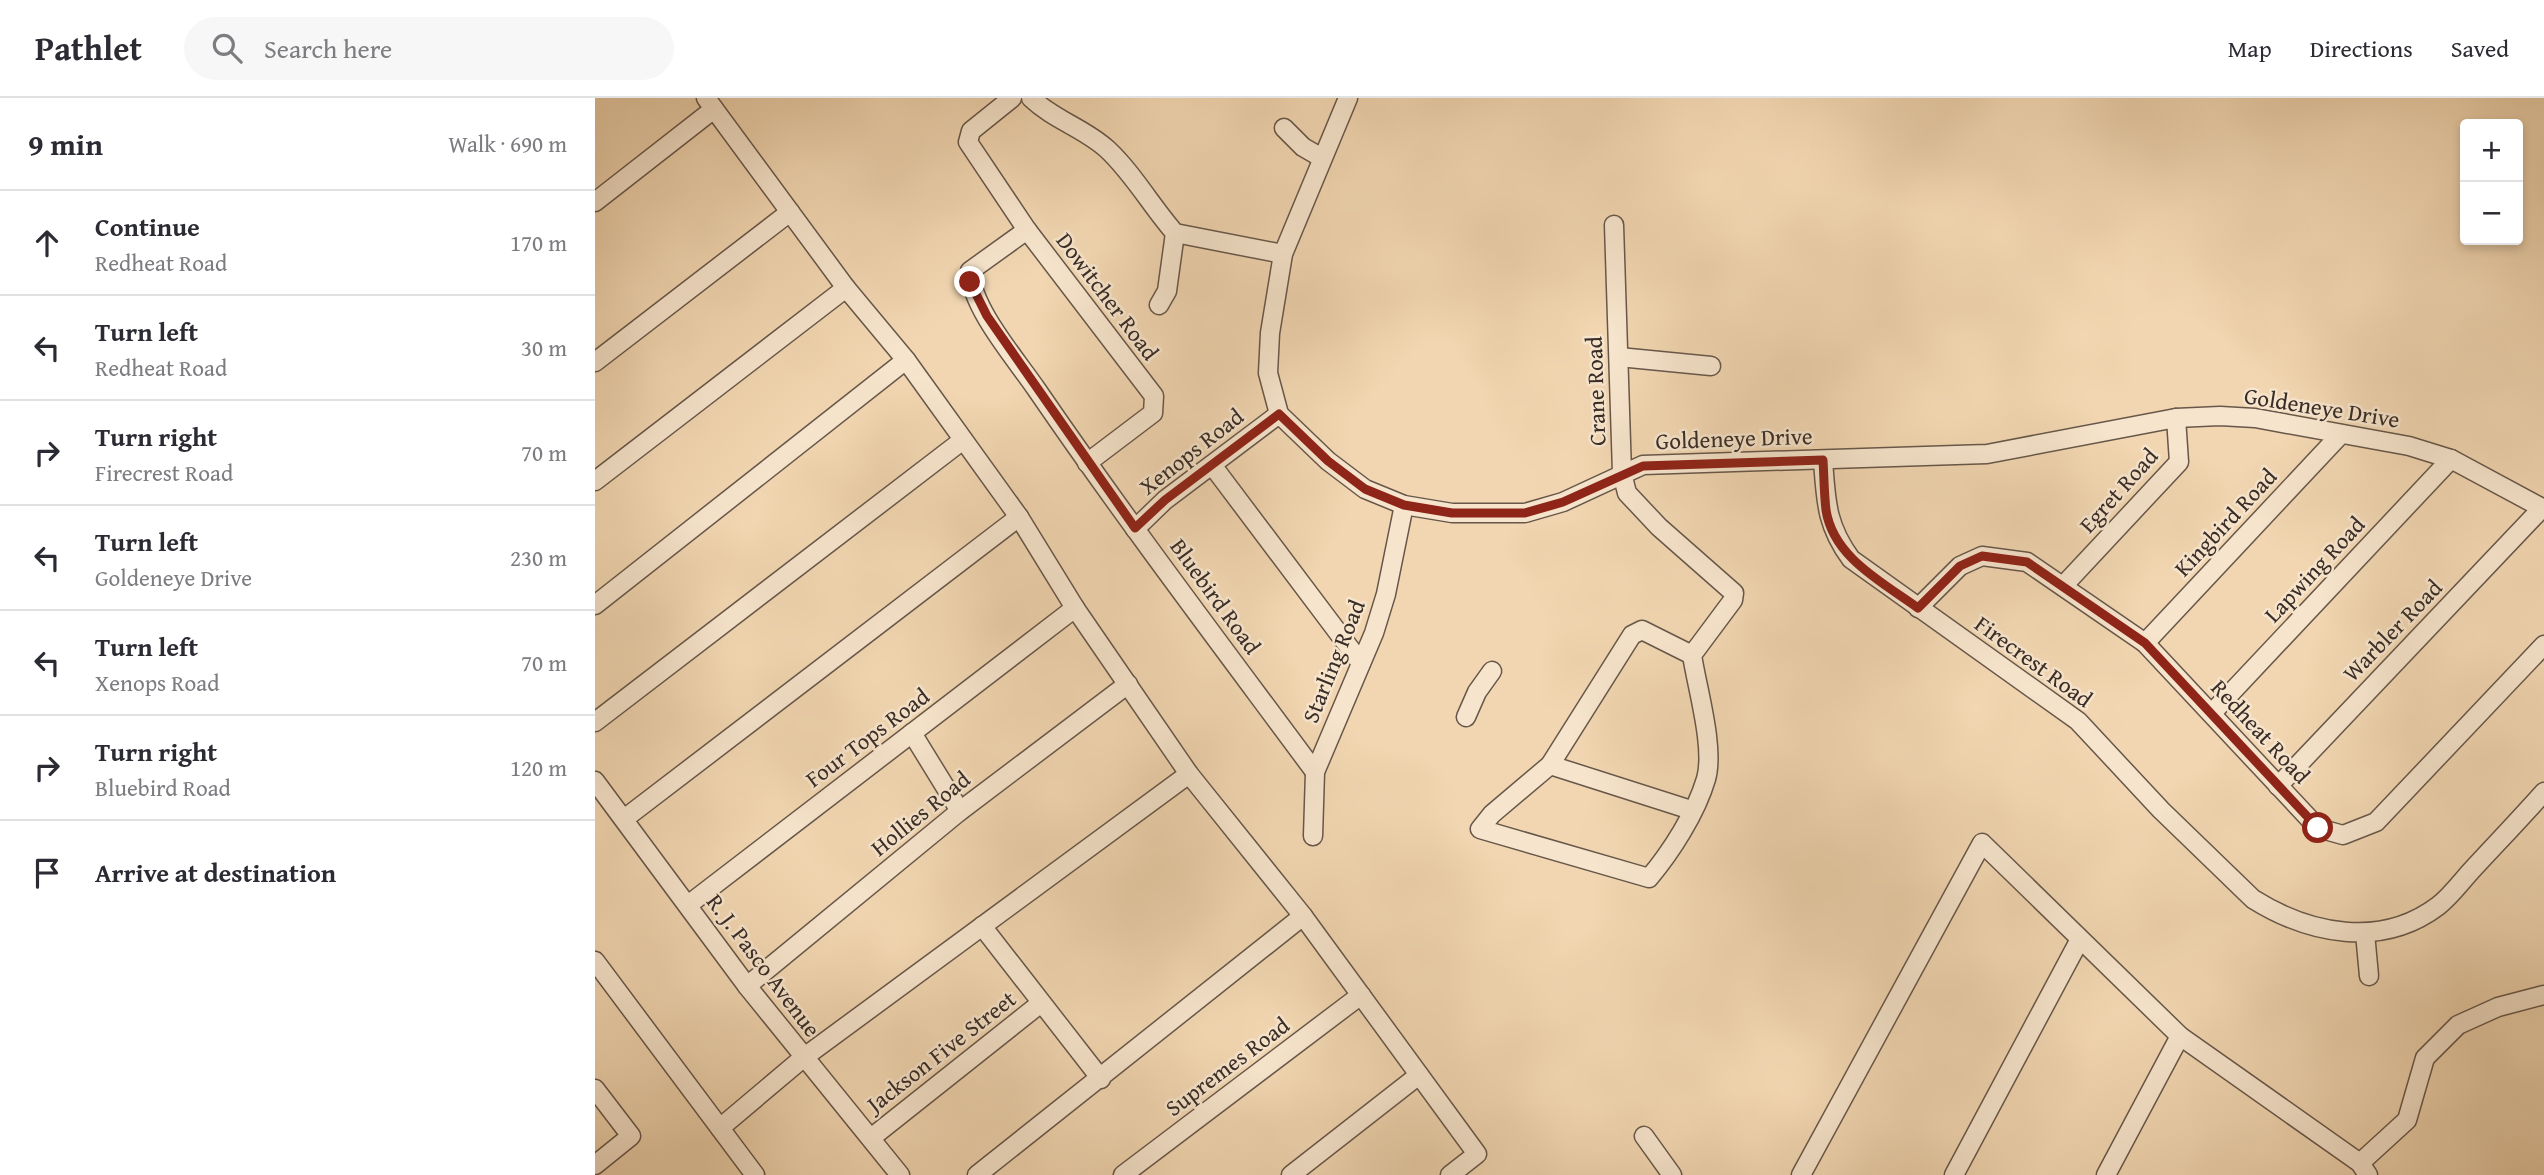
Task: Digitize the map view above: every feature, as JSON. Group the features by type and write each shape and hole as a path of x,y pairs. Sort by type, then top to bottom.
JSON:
{"street":[{"name":"Dowitcher Road","path":"1012,98 971,131 968,142 1027,230 1154,396 1153,413 1087,463"},
{"path":"1031,98 1047,113 1085,132 1108,151 1175,233 1283,254"},
{"path":"1279,414 1268,373 1270,333 1283,254 1347,98"},
{"path":"595,202 710,104 846,288 906,360 1019,517 1075,608 1189,774 1303,916 1477,1154 1450,1175"},
{"path":"1284,128 1304,147 1322,158"},
{"path":"595,362 790,212"},
{"name":"Crane Road","path":"1614,225 1622,473 1627,493 1659,527 1734,593 1733,600 1692,655"},
{"name":"Bluebird Road","path":"1027,230 970,271 970,282 987,316 1087,463 1315,772"},
{"path":"1159,305 1167,291 1175,233"},
{"path":"595,481 846,288"},
{"path":"1619,357 1711,366"},
{"path":"595,604 906,360"},
{"name":"Xenops Road","path":"1135,528 1165,500 1279,414"},
{"name":"Goldeneye Drive","path":"1279,414 1328,461 1365,489 1404,505 1452,513 1525,513 1563,502 1622,473 1643,466 1987,454 2175,418 2255,418 2409,446 2451,459 2543,509"},
{"name":"Egret Road","path":"2064,585 2179,462 2175,418"},
{"name":"Kingbird Road","path":"2145,643 2341,434"},
{"path":"595,723 963,440"},
{"name":"Lapwing Road","path":"2212,713 2451,459"},
{"name":"Firecrest Road","path":"1823,460 1826,512 1837,539 1851,559 2078,721 2161,810 2253,899 2316,929 2365,933 2396,928 2438,906 2544,792"},
{"path":"1212,465 1361,663"},
{"name":"Starling Road","path":"1313,836 1315,772 1387,594 1404,505"},
{"name":"Warbler Road","path":"2278,786 2543,509"},
{"path":"624,819 1019,517"},
{"name":"Redheat Road","path":"1918,608 1960,566 1982,556 2027,562 2145,643 2318,828 2343,835 2376,822 2544,645"},
{"name":"Four Tops Road","path":"688,905 1075,608"},
{"path":"1642,630 1654,634 1692,655 1707,746 1706,778 1691,810 1649,878 1640,878 1480,829 1492,814 1550,765 1632,635 1642,630"},
{"path":"1466,717 1476,692 1492,671"},
{"name":"Hollies Road","path":"747,986 960,811 1128,684"},
{"path":"912,733 960,811"},
{"path":"1550,765 1691,810"},
{"path":"720,1128 803,1058 1189,774"},
{"name":"R. J. Pasco Avenue","path":"595,781 747,986 899,1175"},
{"path":"1801,1175 1982,843 2079,941 2180,1036 2364,1169 2407,1120 2425,1058 2458,1025 2498,1007 2544,995"},
{"path":"977,1175 1303,916"},
{"path":"982,926 1101,1079"},
{"path":"2365,933 2369,976"},
{"path":"1954,1175 2079,941"},
{"path":"595,961 755,1175"},
{"name":"Supremes Road","path":"1123,1175 1361,995"},
{"name":"Jackson Five Street","path":"871,1138 1041,1003"},
{"path":"2106,1175 2180,1036"},
{"path":"1291,1175 1419,1075"},
{"path":"595,1089 631,1136 595,1165"},
{"path":"1644,1136 1672,1175"}],"route":[{"path":"970,282 987,316 1087,463 1135,528 1165,500 1279,414 1328,461 1365,489 1404,505 1452,513 1525,513 1563,502 1622,473 1643,466 1823,460 1826,512 1837,539 1851,559 1918,608 1960,566 1982,556 2006,557 2027,562 2145,643 2318,828"}]}
